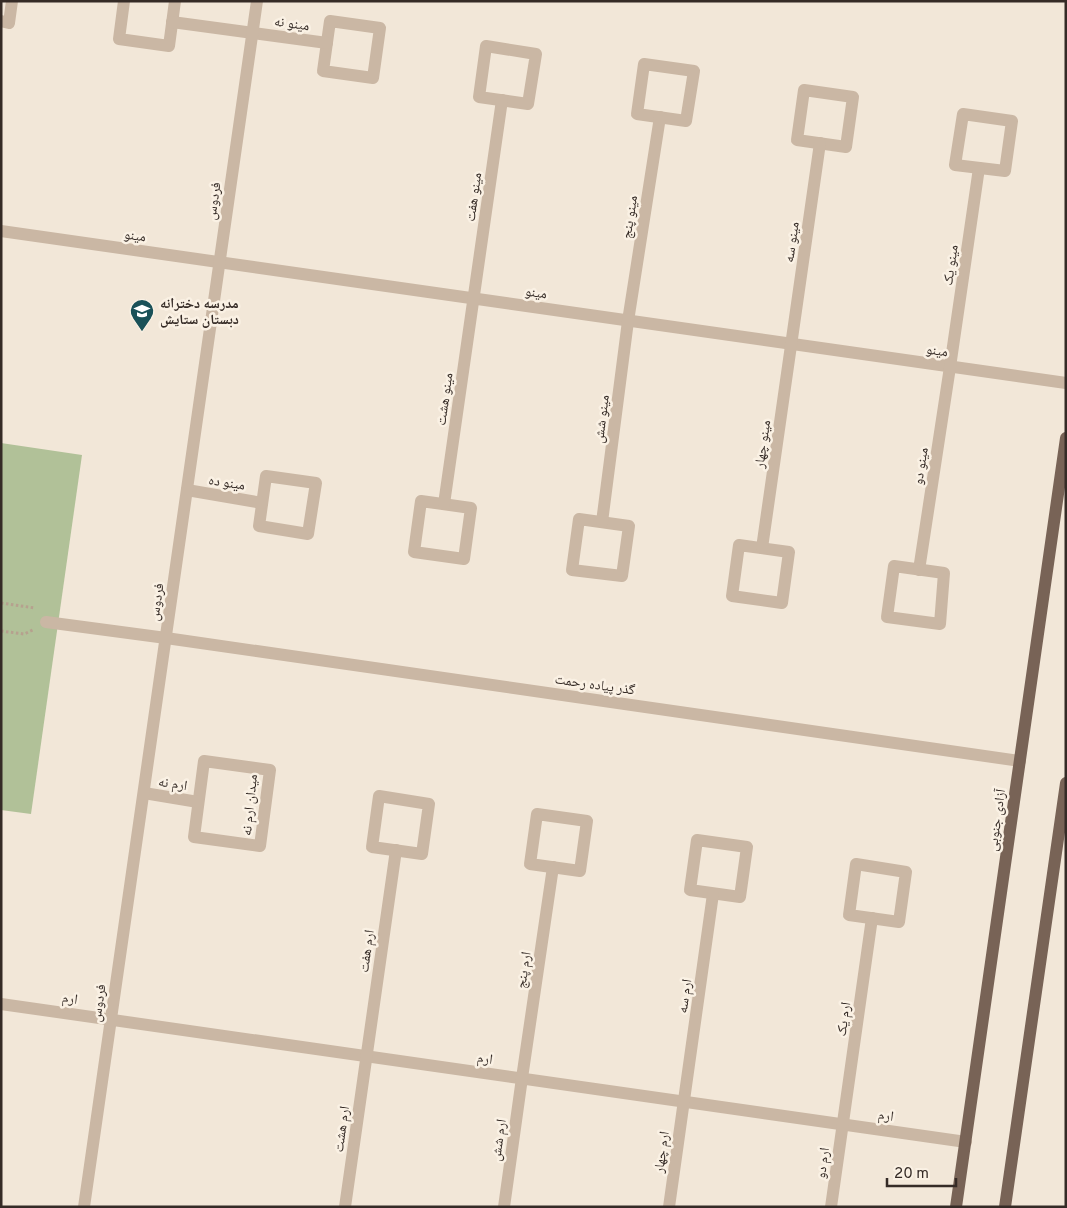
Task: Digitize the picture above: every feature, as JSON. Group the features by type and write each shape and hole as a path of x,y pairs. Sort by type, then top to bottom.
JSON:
{"main road":[{"name":"آزادی جنوبی","path":"956,1207 1020,761 1061,509 1066,438"},
{"path":"1006,1206 1066,783"}],"street":[{"path":"1,21 9,22 12,1"},
{"path":"124,1 119,39 169,46 175,1"},
{"name":"فردوس","path":"84,1207 257,1"},
{"path":"330,21 380,28 373,78 323,71 327,43 330,21"},
{"name":"مینو نه","path":"172,22 327,43"},
{"path":"486,46 536,54 528,104 502,100 479,97 486,46"},
{"path":"644,64 694,71 686,121 660,117 637,114 644,64"},
{"path":"804,90 853,97 846,147 820,144 797,140 804,90"},
{"name":"مینو هفت","path":"474,298 502,100"},
{"path":"963,114 1012,121 1005,172 979,168 955,165 963,114"},
{"name":"مینو پنج","path":"628,321 660,117"},
{"name":"مینو سه","path":"792,344 820,144"},
{"name":"مینو یک","path":"950,367 979,168"},
{"name":"مینو","path":"1,231 1066,383"},
{"name":"مینو هشت","path":"444,504 474,298"},
{"name":"مینو شش","path":"602,522 628,321"},
{"name":"مینو چهار","path":"762,548 792,344"},
{"name":"مینو دو","path":"919,570 950,367"},
{"path":"266,476 316,483 308,534 259,526 262,503 266,476"},
{"name":"مینو ده","path":"187,490 262,503"},
{"path":"421,501 444,504 471,508 464,559 414,552 421,501"},
{"path":"579,519 602,522 629,526 622,576 572,570 579,519"},
{"path":"739,545 762,548 789,552 782,603 732,596 739,545"},
{"path":"894,566 919,570 944,573 940,624 887,617 894,566"},
{"name":"گذر پیاده رحمت","path":"46,622 1020,761"},
{"name":"میدان ارم نه","path":"204,761 270,770 260,846 194,837 198,802 204,761"},
{"name":"ارم نه","path":"144,793 198,802"},
{"path":"379,796 429,804 422,854 396,850 372,847 379,796"},
{"path":"537,814 587,821 580,871 553,867 530,864 537,814"},
{"path":"697,840 747,847 740,897 713,894 690,890 697,840"},
{"name":"ارم هفت","path":"366,1056 396,850"},
{"path":"856,864 906,872 898,922 872,918 849,915 856,864"},
{"name":"ارم پنج","path":"522,1078 553,867"},
{"name":"ارم سه","path":"684,1101 713,894"},
{"name":"ارم یک","path":"843,1124 872,918"},
{"name":"ارم","path":"1,1004 966,1142"},
{"name":"ارم هشت","path":"345,1207 366,1056"},
{"name":"ارم شش","path":"504,1207 522,1078"},
{"name":"ارم چهار","path":"669,1207 684,1101"},
{"name":"ارم دو","path":"831,1207 843,1124"},
{"path":"1006,1206 1010,1207"}],"path":[{"path":"1,603 34,607 46,622 24,634 1,631"}],"green space":[{"path":"1,443 82,455 31,814 1,810"}],"place":[{"name":"مدرسه دخترانه دبستان ستایش","path":"142,332"}]}
